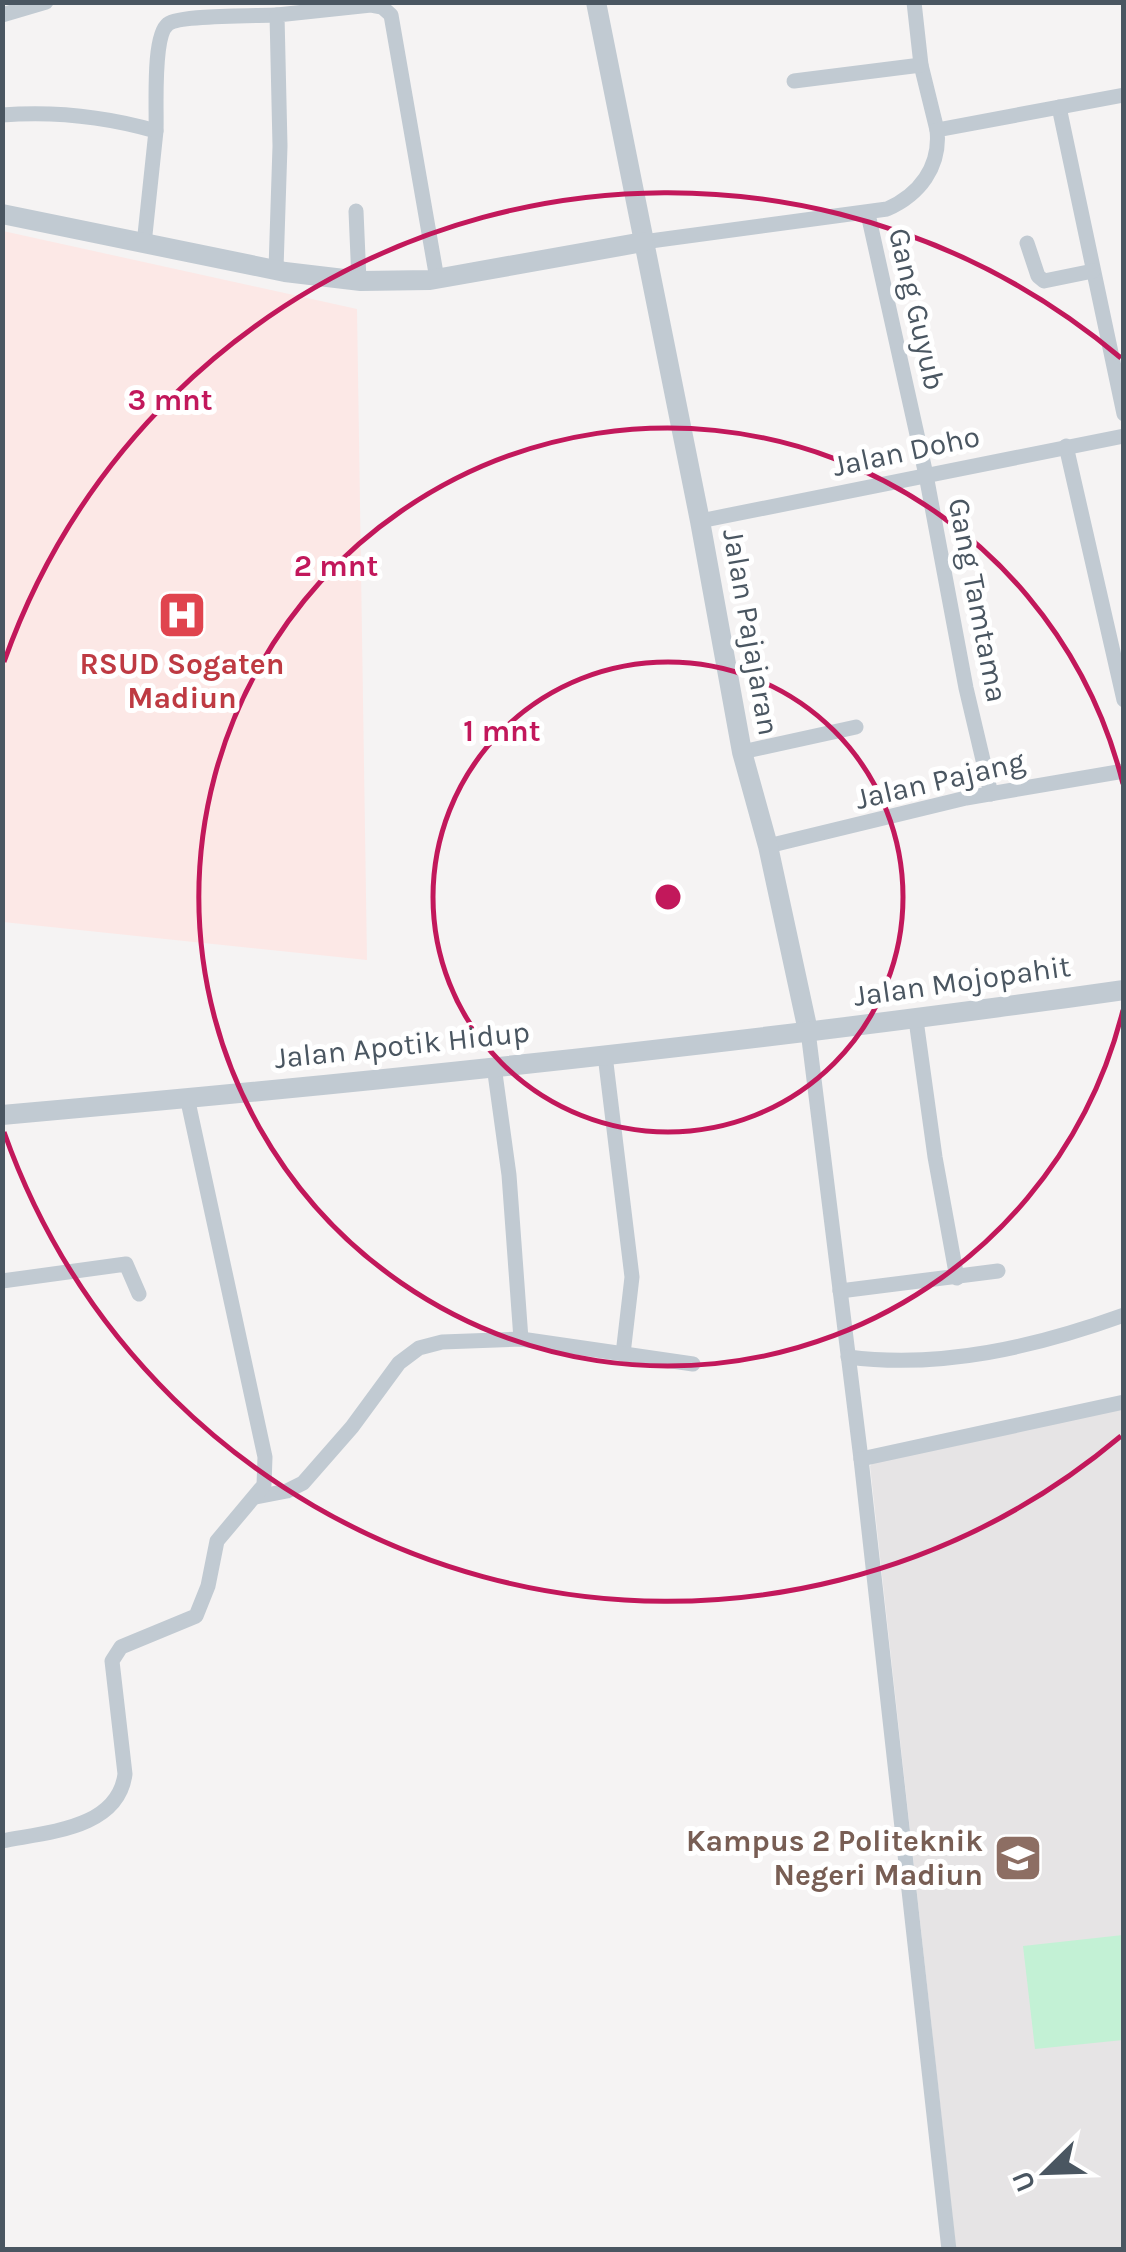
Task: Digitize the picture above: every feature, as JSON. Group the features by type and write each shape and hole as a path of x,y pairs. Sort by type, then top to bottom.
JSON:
{"street":[{"path":"2,15 46,2"},
{"name":"Jalan Pajajaran","path":"596,2 742,752 768,846 808,1031"},
{"path":"2,214 276,269 359,281 437,279 644,242 868,214 903,202 919,189 932,164 936,130 921,65 914,2"},
{"path":"144,244 156,131 158,50 165,26 171,21 193,18 277,15 371,5 382,7 391,15 437,279"},
{"path":"276,269 280,146 277,15"},
{"path":"794,81 921,65"},
{"path":"936,130 1124,95"},
{"path":"1059,107 1124,414"},
{"path":"2,115 34,112 156,131"},
{"path":"356,211 359,281"},
{"name":"Gang Guyub","path":"868,214 926,474"},
{"path":"1027,243 1038,276 1044,281 1093,271"},
{"name":"Jalan Doho","path":"700,521 1124,436"},
{"path":"1066,446 1124,700"},
{"name":"Gang Tamtama","path":"926,474 966,688 991,794"},
{"path":"742,752 856,727"},
{"name":"Jalan Pajang","path":"768,846 991,794 1124,772"},
{"name":"Jalan Mojopahit","path":"808,1031 1124,990"},
{"path":"916,1020 957,1278"},
{"path":"808,1031 861,1459 949,2250"},
{"name":"Jalan Apotik Hidup","path":"2,1115 808,1031"},
{"path":"604,1055 632,1277 623,1354"},
{"path":"494,1066 509,1175 521,1339"},
{"path":"2,1841 73,1826 111,1807 117,1799 125,1774 112,1661 121,1647 196,1616 208,1586 216,1541 264,1485 265,1458 186,1097"},
{"path":"2,1281 126,1264 139,1294"},
{"path":"840,1291 998,1271"},
{"path":"848,1356 886,1361 968,1356 1045,1340 1124,1315"},
{"path":"256,1497 303,1484 331,1454 400,1363 419,1348 442,1342 521,1339 693,1364"},
{"path":"861,1459 1124,1402"}],"shaded area":[{"name":"RSUD Sogaten Madiun","path":"3,231 357,309 367,960 3,922"},
{"name":"Kampus 2 Politeknik Negeri Madiun","path":"1123,1402 1123,2249 956,2249 870,1466 882,1452"}],"green space":[{"path":"1123,1935 1123,2040 1035,2049 1023,1946"}],"place":[{"name":"RSUD Sogaten Madiun","path":"182,615"},
{"name":"Kampus 2 Politeknik Negeri Madiun","path":"1018,1858"}]}
